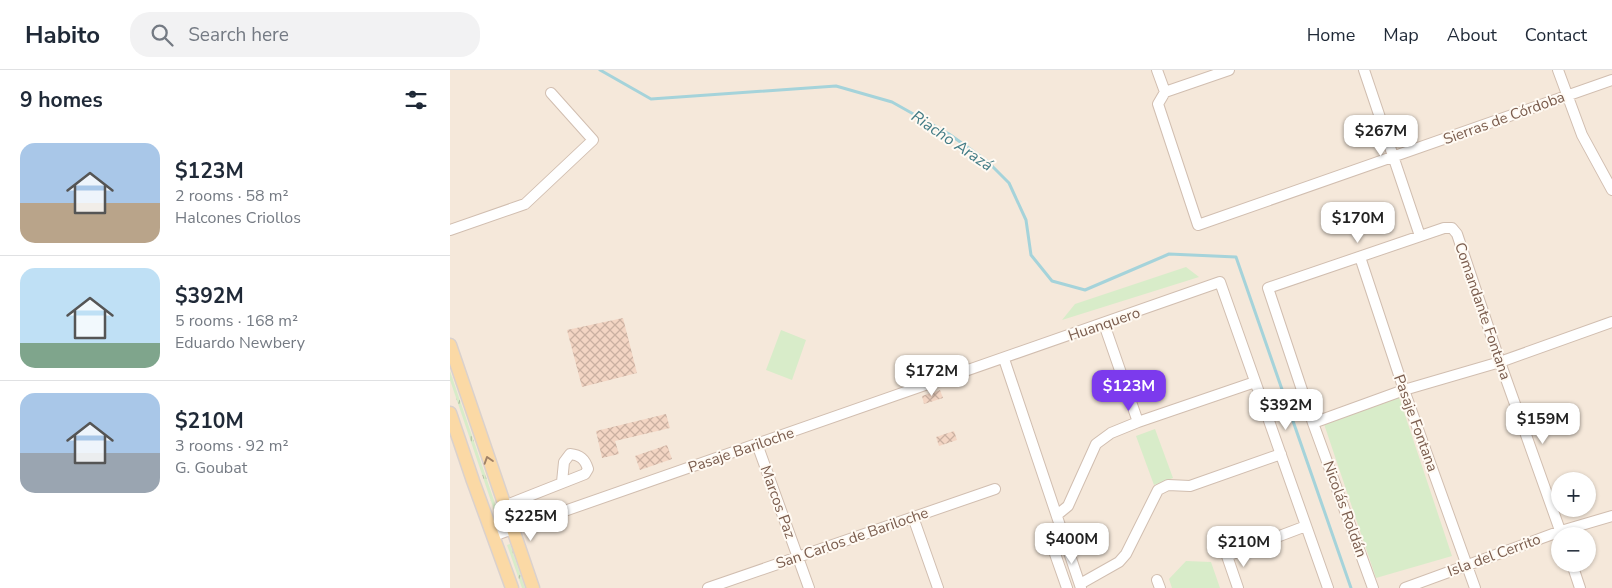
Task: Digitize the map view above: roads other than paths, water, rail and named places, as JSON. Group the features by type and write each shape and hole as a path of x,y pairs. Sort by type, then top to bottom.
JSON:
{"main road":[{"path":"450,345 533,588"},
{"path":"450,413 512,588"}],"street":[{"path":"1157,70 1165,92 1229,70"},
{"path":"1360,256 1420,236 1364,70"},
{"path":"1558,70 1582,135 1612,190"},
{"name":"Sierras de Córdoba","path":"1165,92 1158,104 1198,225 1394,158 1612,80"},
{"path":"450,230 525,204 593,140 551,93"},
{"name":"Comandante Fontana","path":"1420,236 1444,228 1452,228 1457,234 1559,527"},
{"name":"Nicolás Roldán","path":"1360,256 1268,288 1313,423 1373,588"},
{"name":"Pasaje Fontana","path":"1360,256 1404,390 1475,588"},
{"name":"Huanquero","path":"988,364 1220,282 1255,382"},
{"path":"1313,423 1404,390 1500,362 1612,322"},
{"path":"1104,324 1138,422"},
{"path":"1004,359 1080,586 1119,562 1126,554 1158,490 1168,485 1190,486 1281,454"},
{"name":"Pasaje Bariloche","path":"493,536 988,364"},
{"path":"1057,515 1068,506 1096,444 1110,433 1255,382 1328,588"},
{"name":"Marcos Paz","path":"757,444 808,588"},
{"path":"504,506 562,482"},
{"name":"San Carlos de Bariloche","path":"708,588 995,489"},
{"name":"Isla del Cerrito","path":"1581,527 1612,516"},
{"path":"913,517 938,588"},
{"path":"1238,588 1226,556 1306,526"},
{"name":"Isla del Cerrito","path":"1405,588 1467,564 1551,537"},
{"path":"1054,551 1066,588"},
{"path":"1575,572 1580,588"}],"waterway":[{"name":"Riacho Arazá","path":"600,70 651,99 836,86 892,102 949,134 987,161 1009,183 1026,220 1031,255 1052,281 1085,290 1169,254 1236,257 1351,588"}]}
